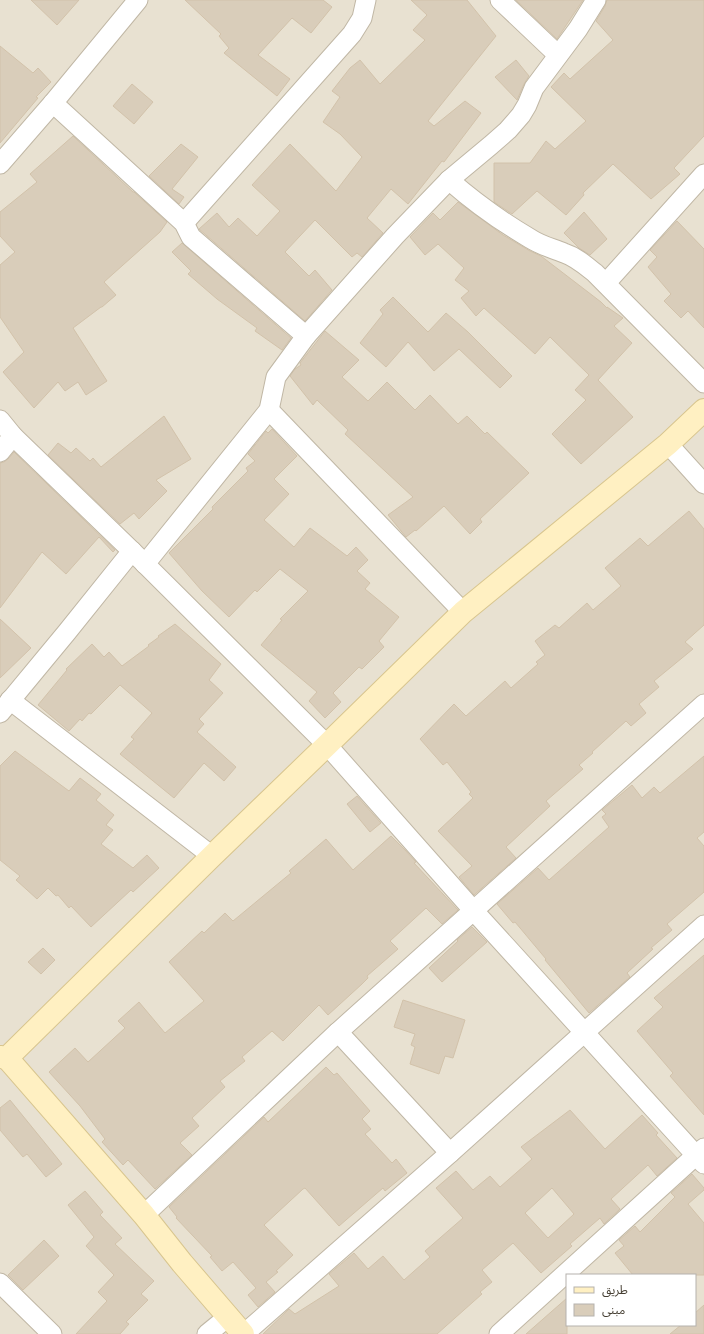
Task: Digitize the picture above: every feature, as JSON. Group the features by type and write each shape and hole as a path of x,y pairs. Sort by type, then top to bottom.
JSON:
{"street":[{"path":"0,164 53,103 138,0"},
{"path":"184,223 352,34 362,18 366,0"},
{"path":"500,0 558,55"},
{"path":"145,564 269,410 276,377 306,336 395,236 449,180 508,130 521,115 534,88 578,29 596,0"},
{"path":"53,103 184,223 192,237 306,336"},
{"path":"606,284 704,174"},
{"path":"449,180 506,224 537,242 577,259 595,273 704,383"},
{"path":"269,410 463,612"},
{"path":"704,410 668,444 463,612 212,856 2,1055 144,1215 182,1263 244,1334 450,1153 704,925"},
{"path":"0,420 13,436 132,551 327,745 473,910 701,1156 567,1274"},
{"path":"0,452 13,436"},
{"path":"668,444 704,484"},
{"path":"132,551 5,707 212,856"},
{"path":"144,1215 338,1032 704,704"},
{"path":"338,1032 450,1153"},
{"path":"499,1334 566,1275"},
{"path":"0,1283 52,1334"},
{"path":"207,1334 229,1316"}],"shaded area":[{"path":"0,0 704,0 704,1334 0,1334"}],"building":[{"path":"31,0 79,0 57,25"},
{"path":"185,0 323,0 332,7 311,33 292,18 258,55 290,79 277,96 224,53 229,48 219,36 221,34"},
{"path":"411,0 467,0 496,36 428,121 434,126 465,101 481,113 444,162 442,161 408,204 391,189 367,218 383,233 362,257 357,253 352,257 315,220 285,252 309,276 315,270 332,290 305,321 199,229 217,213 229,227 238,218 257,236 280,211 252,185 290,144 336,191 362,157 340,134 323,122 340,97 332,91 350,68 360,60 380,84 425,40 413,30 427,15"},
{"path":"516,0 583,0 557,39"},
{"path":"607,0 704,0 704,136 674,168 680,174 651,199 613,164 583,193 584,195 566,215 537,191 512,214 494,202 494,163 530,163 546,141 555,149 586,121 551,87 564,73 570,79 613,40 596,21"},
{"path":"0,46 33,73 38,68 51,82 36,97 38,98 0,143"},
{"path":"516,60 529,76 517,100 495,77"},
{"path":"132,84 153,102 134,124 113,106"},
{"path":"73,136 167,222 160,232 104,282 116,295 73,328 107,381 86,395 78,382 65,391 58,382 34,408 3,372 24,352 0,317 0,265 15,252 0,236 0,212 37,182 30,174"},
{"path":"181,144 198,157 172,189 184,197 179,204 149,176"},
{"path":"458,202 503,235 541,256 607,308 623,318 614,326 632,343 598,380 633,417 581,464 552,434 586,400 575,390 589,375 550,337 535,354 484,308 476,316 461,298 469,291 455,280 464,268 438,244 425,255 410,237 433,213 440,220"},
{"path":"584,212 607,239 590,255 579,248 564,233"},
{"path":"677,221 704,249 704,328 688,311 681,318 664,301 671,294 648,267 657,257 650,250"},
{"path":"182,243 291,338 282,350 255,331 257,328 217,299 188,274 191,271 172,252"},
{"path":"393,297 428,332 446,313 468,332 512,376 500,388 459,349 434,371 408,342 386,367 360,343 383,314 380,310"},
{"path":"325,331 359,360 342,377 368,401 387,382 415,410 430,395 458,424 467,416 485,434 487,432 529,473 480,519 482,522 470,534 444,506 416,531 415,530 406,537 388,515 413,497 345,434 348,430 317,400 313,405 290,376 295,369 301,365 300,363"},
{"path":"164,416 191,459 156,480 167,491 139,519 134,513 120,524 48,455 58,443 71,453 76,448 90,461 93,458 101,467"},
{"path":"272,429 297,456 274,479 289,494 264,520 294,547 310,528 347,556 356,547 368,560 357,571 370,583 365,589 399,617 379,641 384,647 362,669 359,667 333,693 341,702 325,718 309,701 317,692 261,645 282,620 280,619 308,591 280,569 257,592 255,590 229,617 202,591 169,553 248,471 246,468 255,461 248,454 266,431 268,433"},
{"path":"14,452 115,550 113,552 99,537 66,574 42,552 0,608 0,463 8,459"},
{"path":"689,511 704,529 704,625 685,642 693,649 654,681 659,687 639,704 646,713 631,726 626,721 579,765 583,769 546,801 550,806 506,847 516,858 474,895 459,877 472,866 438,831 473,798 469,794 471,792 447,762 443,765 420,739 454,704 466,716 505,681 511,688 538,664 536,662 545,655 535,641 555,625 559,628 587,603 593,610 621,586 605,568 640,538 648,546"},
{"path":"0,619 31,648 0,678"},
{"path":"175,624 221,664 209,680 223,693 199,719 204,724 197,732 236,767 224,781 204,763 174,798 120,754 134,739 131,737 152,713 120,685 91,714 89,713 82,721 80,719 69,731 38,705 67,670 66,669 92,644 104,657 109,652 122,666"},
{"path":"15,751 69,791 80,778 101,794 96,800 114,815 106,825 113,830 101,844 133,868 147,855 159,868 133,892 131,890 91,927 71,906 69,908 58,895 56,896 48,888 37,899 16,880 20,876 0,860 0,766"},
{"path":"704,756 704,832 697,838 704,846 704,892 667,924 672,930 651,948 653,949 627,973 630,977 589,1013 515,922 513,923 497,904 538,868 549,880 609,827 602,817 606,814 602,810 632,785 642,798 654,787 660,793"},
{"path":"357,796 381,823 370,832 347,804"},
{"path":"391,836 458,910 442,924 426,908 390,941 398,949 367,976 368,978 362,984 328,1015 319,1005 283,1041 272,1031 242,1057 245,1061 220,1081 225,1087 192,1118 199,1126 180,1143 192,1155 155,1189 128,1160 123,1165 102,1142 105,1139 80,1106 49,1072 75,1048 88,1062 125,1028 118,1021 139,1002 165,1033 204,1001 169,962 202,931 204,933 225,913 233,921 291,873 289,871 326,839 353,870"},
{"path":"472,927 487,942 442,982 429,968"},
{"path":"43,948 55,960 41,974 28,962"},
{"path":"704,955 704,1115 670,1076 673,1073 637,1031 663,1007 654,998"},
{"path":"403,1000 465,1020 453,1058 445,1056 439,1074 410,1064 415,1047 411,1045 415,1034 394,1027"},
{"path":"326,1067 334,1075 337,1073 370,1111 362,1119 371,1129 365,1134 392,1163 396,1159 407,1173 385,1191 383,1188 339,1226 305,1188 303,1189 264,1225 293,1255 276,1271 278,1272 266,1282 275,1292 258,1307 248,1295 256,1288 233,1262 222,1271 210,1257 212,1256 176,1218 177,1217 169,1207 264,1117 268,1122"},
{"path":"10,1100 62,1164 46,1177 27,1154 23,1157 0,1130 0,1108"},
{"path":"570,1110 605,1149 642,1115 658,1133 656,1135 677,1158 657,1176 648,1165 611,1199 620,1209 604,1224 600,1218 570,1244 572,1246 541,1273 513,1243 482,1270 492,1282 480,1292 482,1294 437,1334 263,1334 289,1309 295,1314 339,1286 329,1274 354,1253 368,1269 383,1256 404,1280 430,1257 425,1251 463,1218 436,1188 456,1171 473,1190 490,1176 500,1187 532,1159 521,1147","holes":["552,1188 574,1214 548,1238 525,1213"]},
{"path":"692,1174 704,1188 704,1190 688,1204 704,1223 704,1275 632,1274 615,1253 624,1246 619,1240 635,1226 640,1232 675,1197 671,1193"},
{"path":"85,1191 103,1212 100,1215 122,1238 115,1244 154,1281 141,1294 148,1300 126,1322 129,1324 120,1334 76,1334 107,1301 98,1292 114,1275 86,1246 94,1237 68,1205"},
{"path":"44,1240 59,1256 23,1290 8,1275"},
{"path":"566,1299 567,1334 526,1334"},
{"path":"704,1305 704,1334 670,1334 680,1326 696,1326 696,1312"}]}
